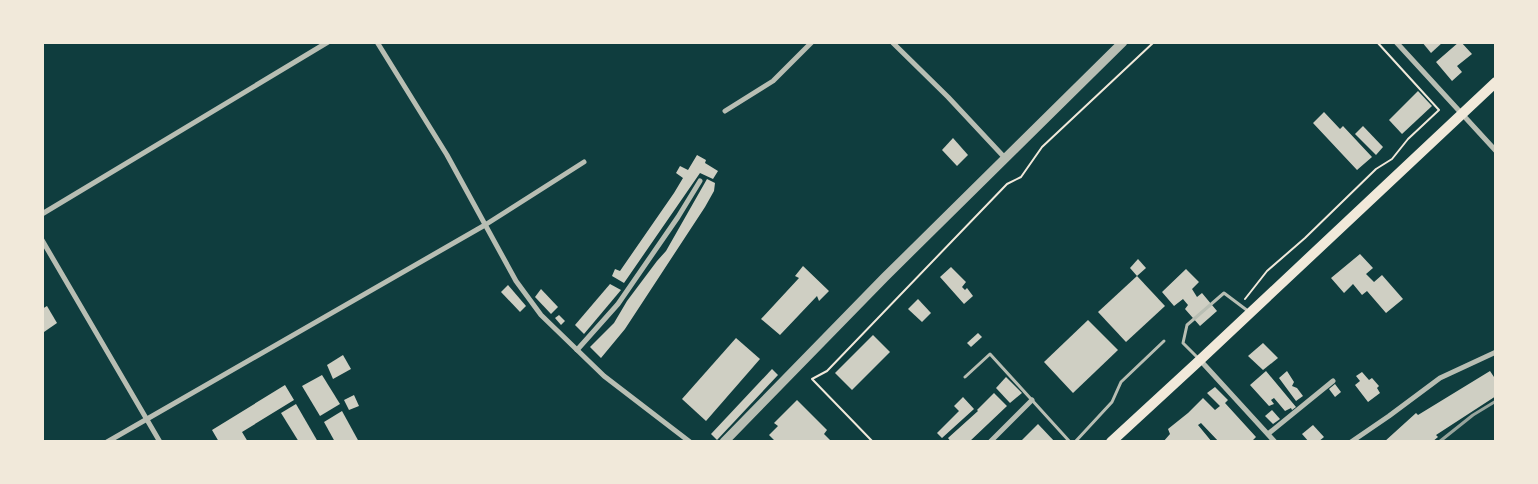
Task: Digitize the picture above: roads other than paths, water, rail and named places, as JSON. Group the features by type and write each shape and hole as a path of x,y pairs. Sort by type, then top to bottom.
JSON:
{"main road":[{"path":"1111,442 1496,82"}],"street":[{"path":"42,214 328,42"},
{"path":"377,42 447,155 516,281 541,315 604,376 690,442"},
{"path":"725,111 773,81 812,42"},
{"path":"892,42 948,97 1005,158"},
{"path":"724,442 864,298 1123,42"},
{"path":"1396,42 1496,151"},
{"path":"107,442 485,225 584,162"},
{"path":"577,350 618,304 678,217 700,181"},
{"path":"42,240 160,442"},
{"path":"1352,442 1440,378 1496,352"},
{"path":"1200,360 1275,442"},
{"path":"1268,434 1334,381"},
{"path":"990,442 1032,400"}],"lane":[{"path":"1200,360 1184,343 1187,325 1224,292 1250,313"},
{"path":"1075,442 1112,402 1121,382 1164,341"},
{"path":"965,377 990,354 1070,442"}],"railway":[{"path":"1439,442 1473,415 1496,401"}]}
